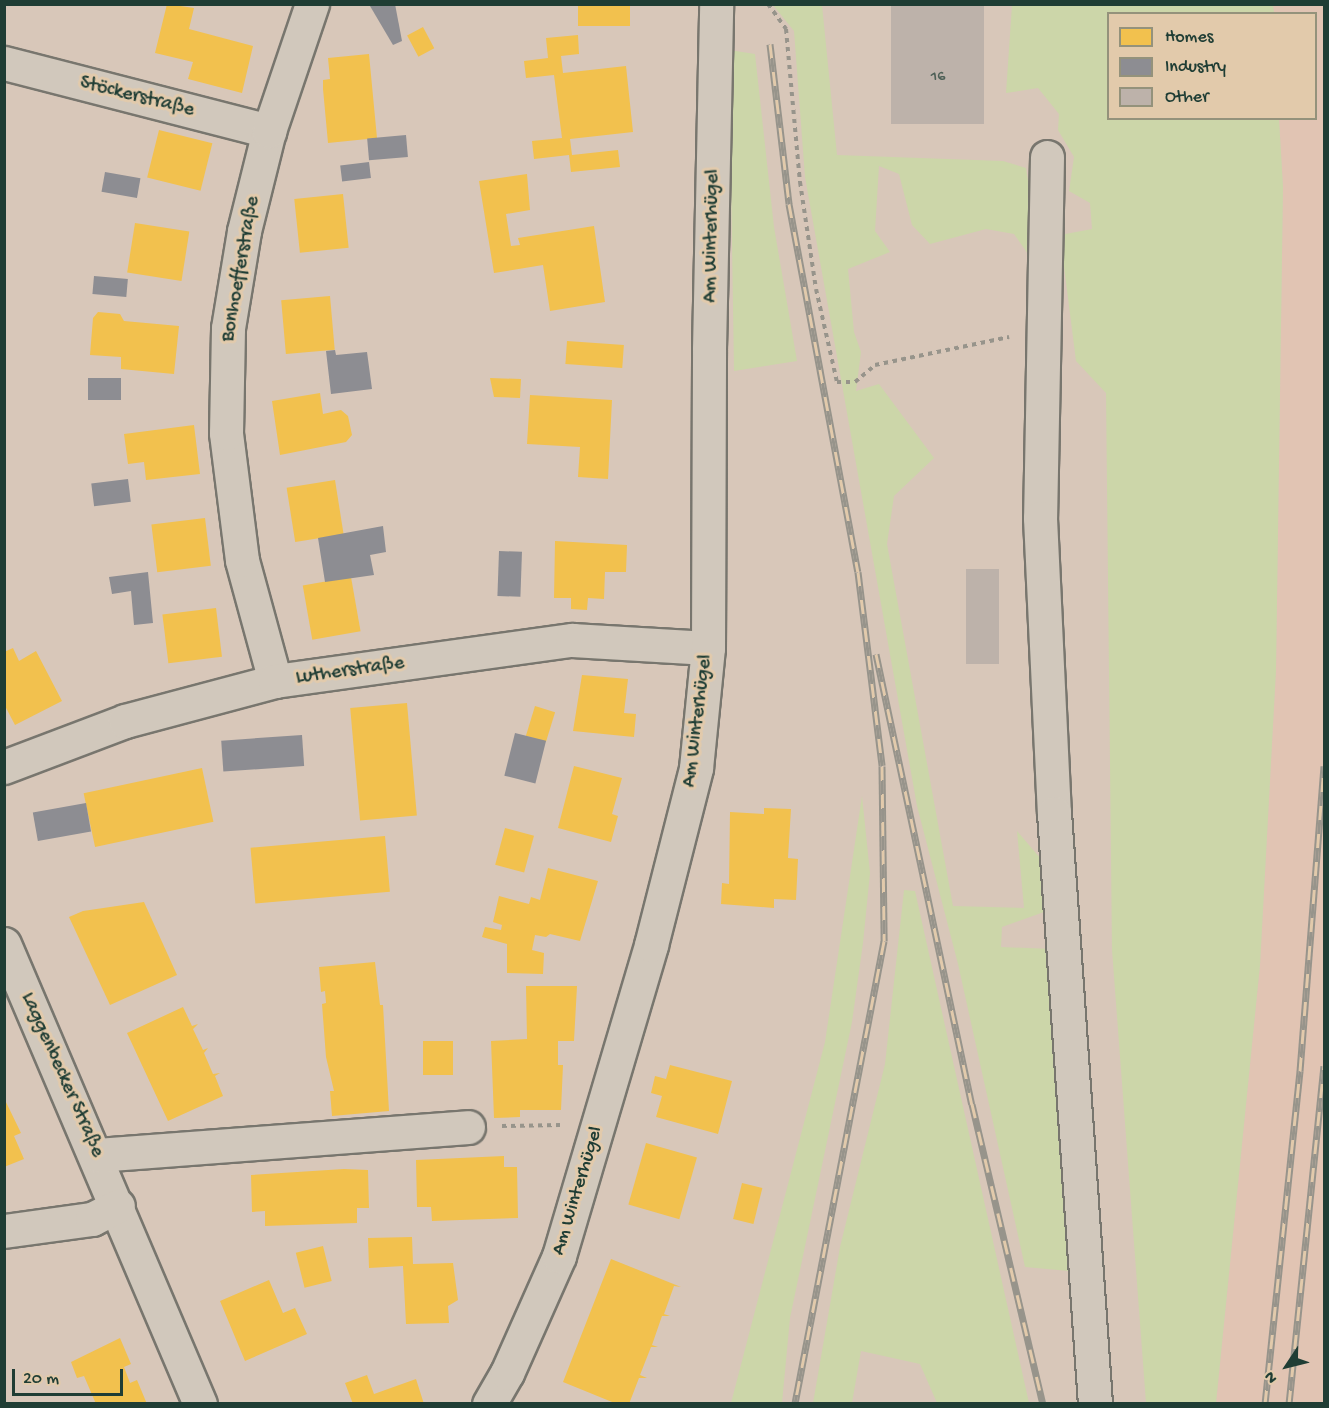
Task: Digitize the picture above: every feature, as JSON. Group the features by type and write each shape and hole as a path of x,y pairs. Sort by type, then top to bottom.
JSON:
{"street":[{"name":"Bonhoefferstraße","path":"275,681 242,560 226,434 228,328 244,231 269,131 312,4"},
{"name":"Am Winterhügel","path":"489,1404 507,1373 559,1256 651,945 696,768 708,648 709,350 716,4"},
{"name":"Stöckerstraße","path":"4,63 269,131"},
{"path":"1047,157 1040,518 1054,813 1095,1404"},
{"name":"Lutherstraße","path":"4,767 125,721 275,681 572,640 708,648"},
{"name":"Laggenbecker Straße","path":"4,944 97,1155 200,1404"},
{"path":"97,1155 468,1127"},
{"path":"4,1231 92,1219 118,1206"}],"path":[{"path":"768,4 786,29 802,192 816,289 837,382 855,382 875,365 1044,330"},
{"path":"468,1127 599,1123"}],"shaded area":[{"path":"1273,5 1324,5 1324,1403 1216,1404 1260,965 1276,670 1283,187 1279,120 1317,120 1317,12 1274,12"}],"green space":[{"path":"773,5 822,5 837,155 1003,161 1026,168 1037,236 1028,254 1014,234 986,229 930,244 912,225 899,174 879,166 875,231 890,252 848,269 854,332 861,352 856,391 879,384 934,458 894,496 887,544 953,906 1024,908 1017,831 1041,859 1044,912 1002,927 1001,947 1053,949 1069,1271 1025,1267 958,964 917,806 805,177 794,31"},
{"path":"1012,5 1273,5 1274,12 1107,12 1107,120 1279,120 1283,187 1276,670 1260,965 1216,1403 1146,1403 1112,950 1106,393 1076,361 1060,235 1092,229 1090,203 1069,191 1074,157 1058,130 1059,114 1038,88 1006,93"},
{"path":"729,50 755,54 774,227 797,361 734,371"},
{"path":"862,796 870,873 863,943 852,1022 790,1318 782,1403 731,1403 825,1042"},
{"path":"904,890 915,891 1029,1403 937,1403 920,1364 861,1351 852,1403 813,1403 840,1247 885,1064"}],"building: Homes":[{"path":"167,4 194,8 189,29 253,46 242,93 188,79 193,62 155,53"},
{"path":"578,4 630,4 630,26 578,26"},
{"path":"423,27 434,48 418,57 407,35"},
{"path":"578,35 579,54 561,56 563,73 626,66 633,132 570,139 572,155 618,150 620,167 571,172 569,155 534,159 532,141 562,138 554,75 526,78 524,61 548,58 546,38"},
{"path":"369,54 377,138 328,143 323,80 330,79 328,58"},
{"path":"159,130 212,143 201,191 147,178"},
{"path":"527,174 530,210 506,214 511,246 520,245 518,238 594,226 605,302 550,311 543,265 494,273 479,181"},
{"path":"343,194 349,248 300,253 294,199"},
{"path":"135,223 189,232 182,281 127,272"},
{"path":"330,296 335,350 286,354 281,300"},
{"path":"98,312 120,314 124,321 179,326 174,374 121,369 121,357 90,355 93,318"},
{"path":"567,341 624,345 622,368 565,364"},
{"path":"490,378 521,379 520,398 494,397"},
{"path":"320,393 323,414 341,410 348,416 352,435 346,442 280,455 272,401"},
{"path":"530,395 612,400 608,479 578,477 580,447 527,444"},
{"path":"194,425 200,474 146,480 144,462 128,464 124,434"},
{"path":"335,480 344,534 295,542 287,488"},
{"path":"205,518 211,566 157,572 151,525"},
{"path":"555,541 627,545 626,572 605,572 604,599 588,598 587,610 571,609 571,598 554,598"},
{"path":"351,577 361,631 312,640 303,586"},
{"path":"216,608 222,657 168,663 162,615"},
{"path":"13,648 19,661 36,651 62,701 15,725 4,704 4,652"},
{"path":"582,675 628,679 624,713 636,714 634,737 573,731"},
{"path":"407,703 417,816 360,821 350,708"},
{"path":"535,706 555,712 546,742 526,736"},
{"path":"574,766 622,778 612,814 618,816 611,842 558,828"},
{"path":"202,768 213,822 95,847 84,793"},
{"path":"764,808 791,809 788,858 798,859 796,900 774,899 774,908 721,904 722,883 729,884 730,812 764,814"},
{"path":"505,828 534,836 524,872 495,865"},
{"path":"385,836 390,892 255,904 251,848"},
{"path":"548,868 598,881 580,941 550,934 546,937 535,935 532,950 544,953 543,974 507,973 507,944 482,937 485,927 501,930 502,925 493,922 499,896 529,904 531,897 540,900"},
{"path":"144,902 177,975 110,1005 69,917 83,911"},
{"path":"375,962 380,1005 383,1005 389,1111 332,1116 330,1091 334,1091 326,1057 322,1004 326,1003 325,991 321,992 319,967"},
{"path":"526,986 577,986 574,1041 558,1041 558,1065 563,1065 561,1110 520,1110 520,1117 494,1118 491,1041 527,1039"},
{"path":"183,1007 192,1026 198,1024 193,1029 203,1050 208,1048 204,1053 213,1074 220,1073 215,1076 223,1096 168,1121 127,1033"},
{"path":"423,1041 453,1041 453,1075 423,1075"},
{"path":"670,1065 732,1081 718,1134 656,1117 662,1096 651,1093 655,1076 666,1079"},
{"path":"4,1098 21,1133 14,1136 24,1159 4,1167"},
{"path":"646,1143 697,1158 679,1219 628,1205"},
{"path":"504,1156 504,1167 517,1167 518,1218 432,1221 431,1207 417,1207 416,1160"},
{"path":"344,1169 368,1170 369,1208 357,1208 357,1223 265,1226 265,1211 252,1212 251,1175"},
{"path":"742,1183 762,1188 753,1224 733,1219"},
{"path":"412,1237 413,1264 453,1263 458,1300 448,1306 449,1323 406,1324 403,1266 369,1268 368,1238"},
{"path":"323,1246 332,1281 305,1288 296,1253"},
{"path":"611,1259 681,1287 674,1286 664,1314 670,1316 662,1316 652,1345 658,1347 651,1347 640,1375 647,1378 639,1378 629,1404 617,1404 563,1382"},
{"path":"269,1280 283,1313 295,1308 307,1334 245,1361 220,1301"},
{"path":"120,1338 131,1364 124,1367 130,1383 137,1380 147,1404 96,1404 84,1376 77,1378 71,1362"},
{"path":"367,1375 374,1394 416,1379 424,1404 353,1404 345,1383"}],"building: Industry":[{"path":"395,4 402,41 393,45 370,6"},
{"path":"406,135 408,157 369,160 367,138"},
{"path":"369,162 371,178 342,181 340,166"},
{"path":"105,172 140,178 137,198 102,192"},
{"path":"94,276 128,279 126,297 92,294"},
{"path":"335,350 336,355 367,352 372,389 331,394 326,351"},
{"path":"88,378 121,378 121,400 88,400"},
{"path":"128,479 131,502 94,506 91,484"},
{"path":"383,526 386,552 370,555 374,575 325,582 318,538"},
{"path":"499,551 522,552 520,597 497,596"},
{"path":"148,572 153,623 134,625 131,591 112,594 109,577"},
{"path":"515,733 546,741 535,783 504,776"},
{"path":"302,735 304,766 223,772 221,741"},
{"path":"86,803 91,832 38,841 33,812"}],"building: Other":[{"path":"891,4 984,4 984,124 891,124"},
{"path":"966,569 999,569 999,664 966,664"}],"railway":[{"path":"770,44 789,204 858,572 882,766 884,941 795,1404"},
{"path":"876,654 972,1104 1043,1404"},
{"path":"1265,1404 1300,1071 1324,766"},
{"path":"1289,1404 1324,1066"}]}
